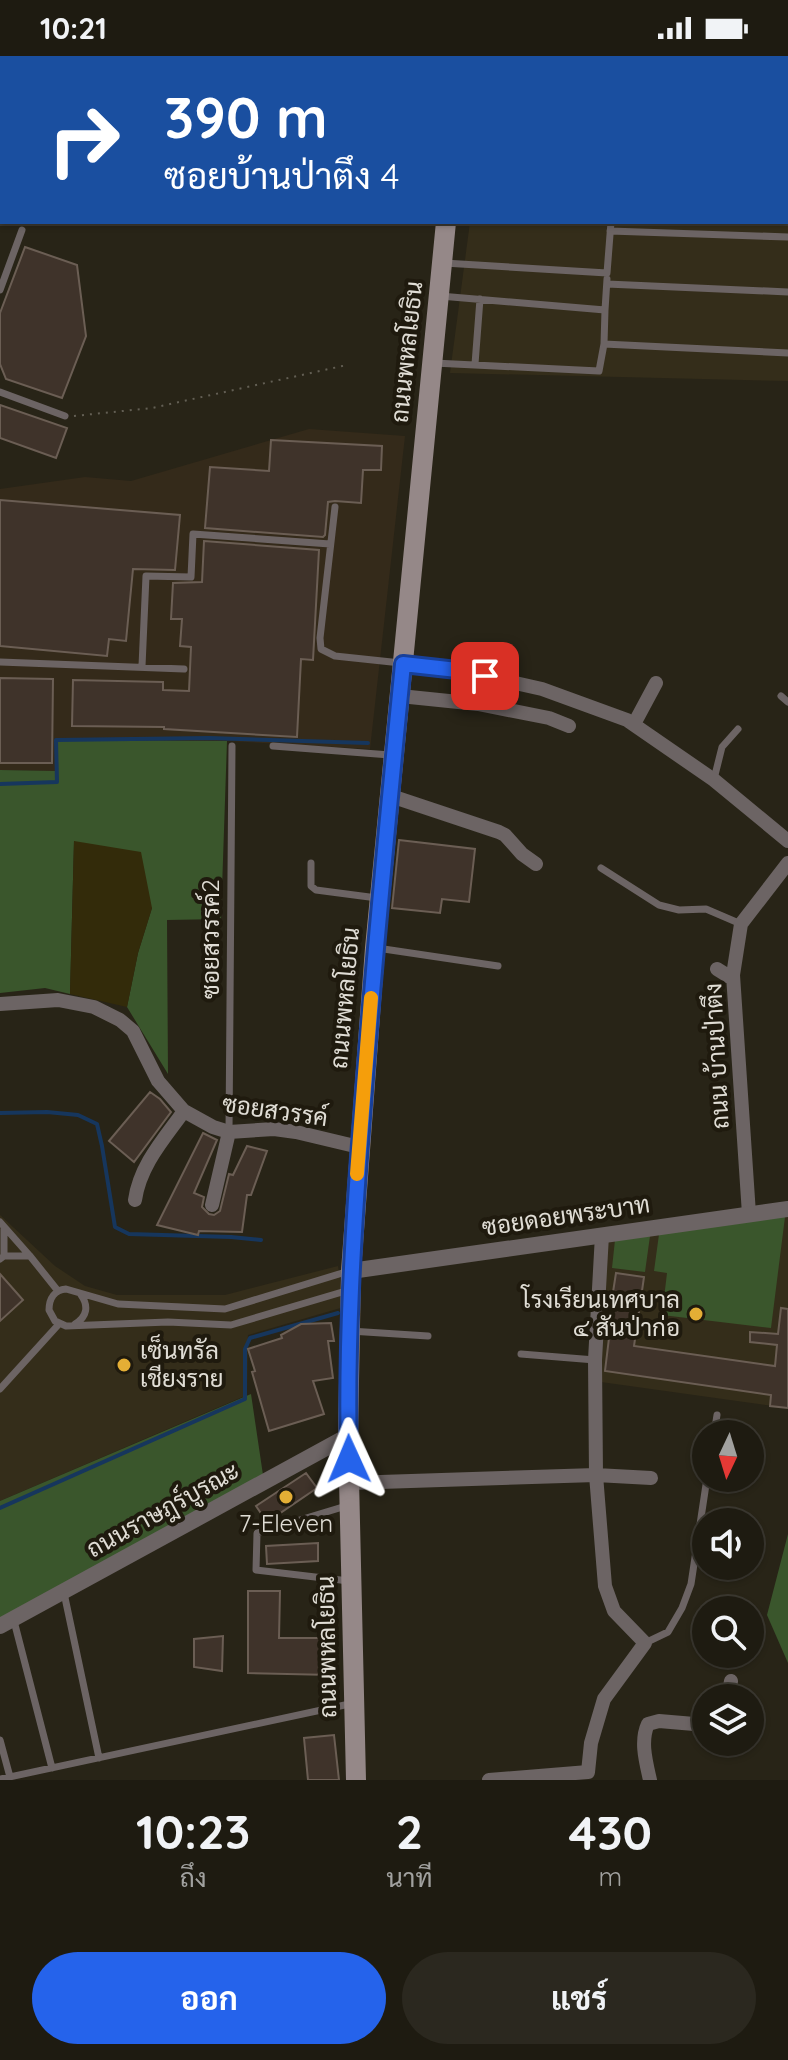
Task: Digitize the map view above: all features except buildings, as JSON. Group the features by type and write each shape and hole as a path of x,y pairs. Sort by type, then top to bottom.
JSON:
{"main road":[{"name":"ถนนพหลโยธิน","path":"356,1780 348,1436 351,1280 375,948 446,224"}],"street":[{"path":"403,664 457,670 542,689 630,722 714,780 788,841"},
{"path":"630,722 656,683"},
{"path":"400,696 478,704 549,718 569,726"},
{"path":"391,796 499,832 536,864"},
{"name":"ถนน บ้านป่าตึง","path":"749,1214 733,979 741,924 788,863"},
{"path":"717,969 733,979"},
{"name":"ซอยสวรรค์","path":"0,1004 58,1000 94,1007 120,1020 133,1031 158,1081 184,1111 213,1127 229,1132 274,1129 296,1132 359,1147"},
{"path":"135,1200 145,1167 184,1111"},
{"path":"212,1205 229,1132"},
{"name":"ซอยดอยพระบาท","path":"351,1280 602,1235 788,1209"},
{"path":"489,1780 590,1776 591,1743 604,1699 645,1643 614,1611 605,1586 596,1475 595,1360 602,1235"},
{"name":"ถนนราษฎร์บูรณะ","path":"7,1622 348,1436"},
{"path":"350,1483 596,1475 651,1478"},
{"path":"650,1780 644,1734 648,1724 659,1721 692,1724"}],"lane":[{"path":"432,362 599,371 604,344 610,226 788,237"},
{"path":"0,290 22,230"},
{"path":"442,263 607,273"},
{"path":"607,284 788,292"},
{"path":"437,296 605,310"},
{"path":"475,364 480,299"},
{"path":"604,344 788,353"},
{"path":"0,392 65,416"},
{"path":"335,507 321,649 335,656 403,664"},
{"path":"142,666 146,576 191,577 193,534 330,544"},
{"path":"0,662 184,669"},
{"path":"781,696 788,702"},
{"path":"714,780 722,747 738,729"},
{"name":"ซอยสวรรค์2","path":"229,1132 232,746"},
{"path":"273,746 395,756"},
{"path":"311,863 310,881 316,890 380,898"},
{"path":"601,868 659,905 679,910 706,909 741,924"},
{"path":"375,948 498,966"},
{"path":"2,1225 58,1291"},
{"path":"2,1225 6,1243 2,1258 30,1256"},
{"path":"351,1280 231,1325 168,1322 66,1326 59,1324 49,1310 52,1297 58,1291 70,1289 118,1304 225,1309 351,1280"},
{"path":"74,1325 86,1311 85,1301 79,1293"},
{"path":"0,1389 59,1324"},
{"path":"350,1331 428,1336"},
{"path":"521,1354 595,1360"},
{"path":"716,1420 717,1415"},
{"path":"645,1643 668,1632 691,1584 705,1492"},
{"path":"350,1505 257,1533 256,1570 352,1581"},
{"path":"64,1591 99,1758"},
{"path":"7,1622 52,1768"},
{"path":"0,1779 31,1776 52,1768 354,1702"},
{"path":"0,1740 10,1777"}],"path":[{"path":"65,416 152,408 347,365"}],"shaded area":[{"path":"470,224 788,224 788,381 450,373"},
{"path":"309,429 405,436 370,749 227,741 56,740 56,771 0,770 0,489 85,477 131,481"},
{"name":"โรงเรียนเทศบาล ๔ สันป่าก่อ","path":"788,1209 788,1408 601,1382 606,1246 613,1233"},
{"name":"เซ็นทรัล เชียงราย","path":"0,1215 55,1266 85,1286 117,1295 225,1295 338,1266 344,1307 248,1335 247,1395 0,1501"}],"green space":[{"path":"56,740 227,741 221,919 167,920 168,1074 127,1007 138,953 152,908 74,841 70,994 45,988 0,993 0,770 56,771"},
{"path":"786,1209 771,1328 662,1315 667,1273 654,1271 660,1227"},
{"path":"650,1236 645,1272 612,1268 615,1240"},
{"path":"251,1394 263,1475 0,1618 0,1501"},
{"path":"788,1534 788,1663 767,1615"}],"sand":[{"path":"74,841 141,852 152,908 138,953 127,1007 70,994"}],"waterway":[{"path":"0,784 57,782 56,740 209,738 368,743"},
{"path":"0,1113 78,1115 97,1124 115,1227 129,1234 261,1240"},
{"path":"0,1508 245,1399 245,1349 250,1338 338,1313"}],"slow traffic":[{"path":"357,1174 371,998"}],"place":[{"name":"โรงเรียนเทศบาล ๔ สันป่าก่อ","path":"696,1314"},
{"name":"เซ็นทรัล เชียงราย","path":"124,1365"},
{"name":"7-Eleven","path":"286,1497"}],"route":[{"path":"349,1459 351,1289 357,1178 375,948 403,664 485,676"}]}
